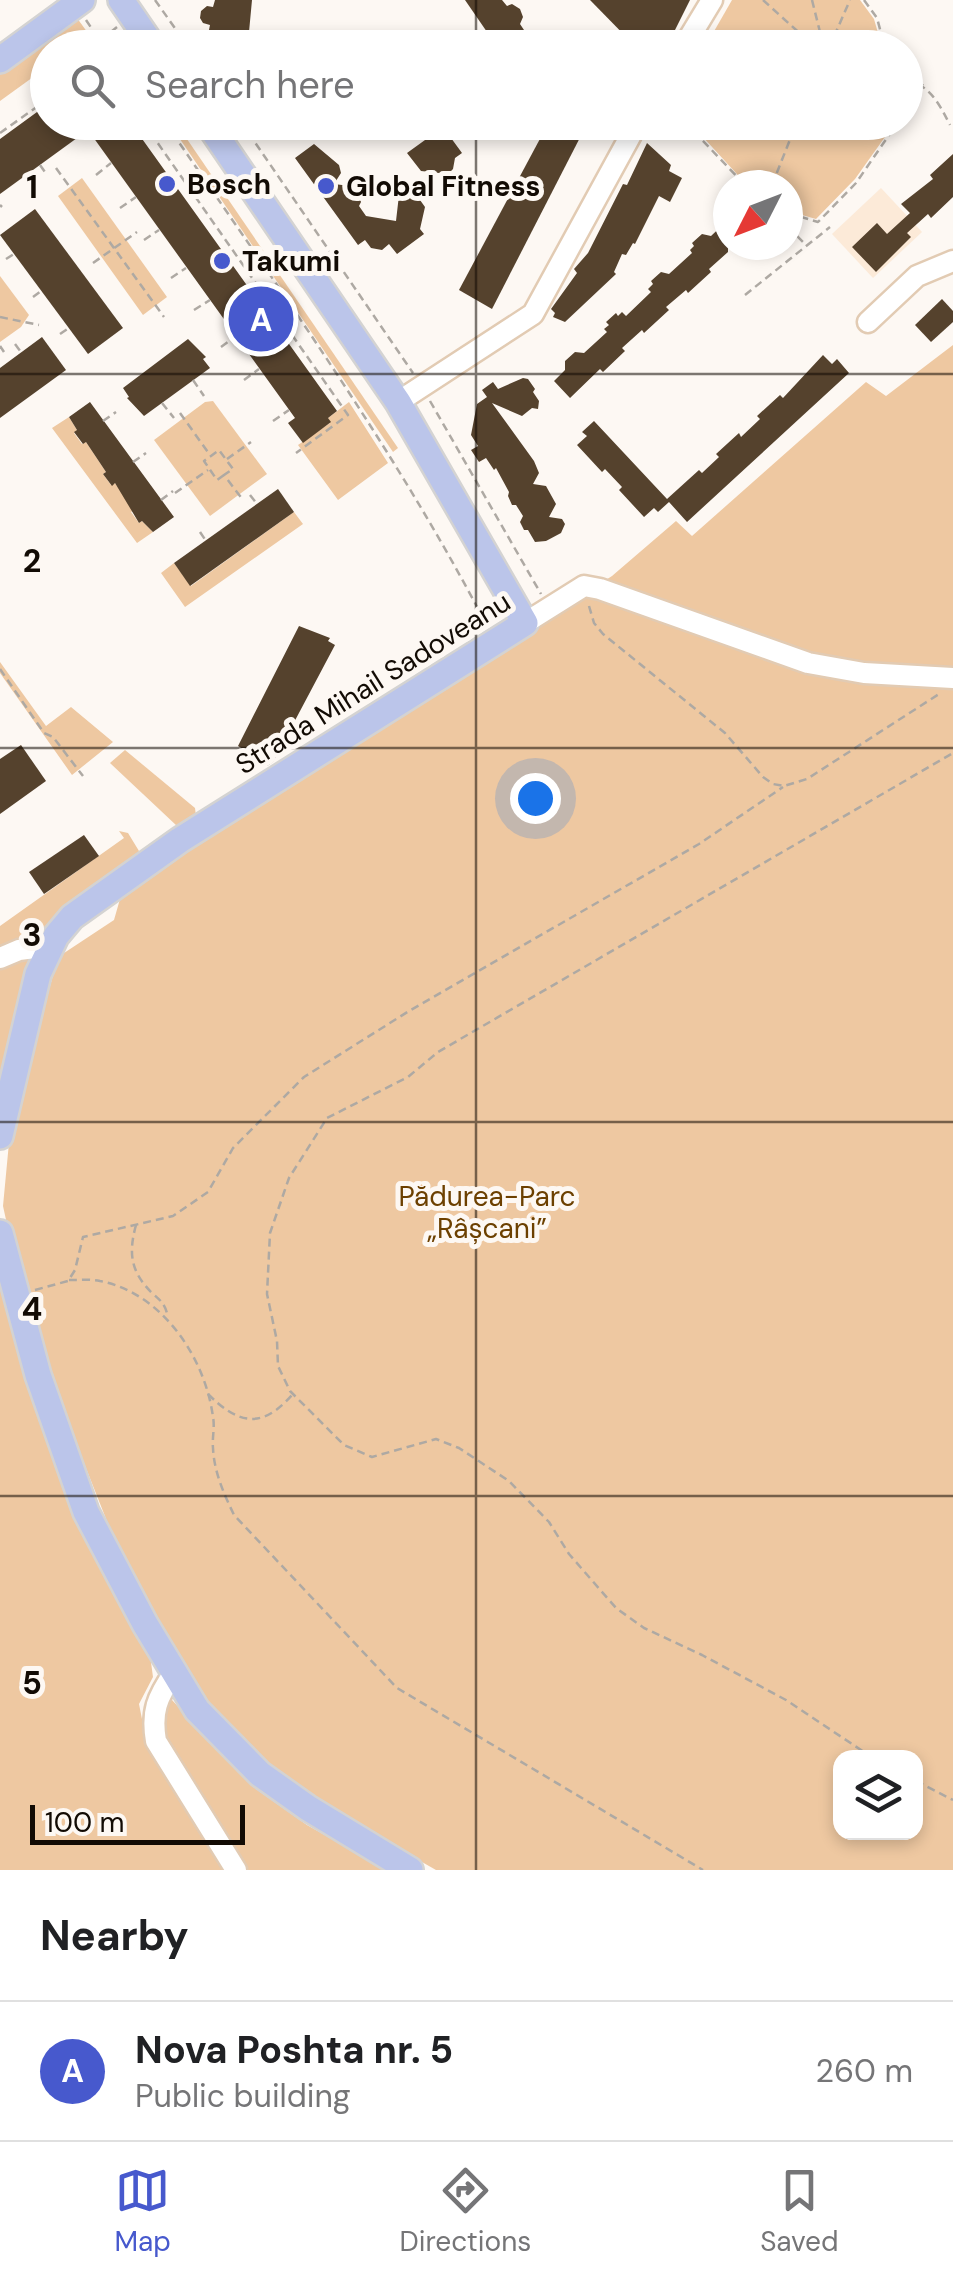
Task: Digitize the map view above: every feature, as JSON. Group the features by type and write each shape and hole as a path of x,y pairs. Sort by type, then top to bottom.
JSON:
{"main road":[{"path":"41,30 82,0"},
{"path":"122,0 142,30"},
{"path":"0,60 30,38"},
{"path":"219,140 398,402 525,623"},
{"name":"Strada Mihail Sadoveanu","path":"1,1127 38,974 50,946 72,917 159,854 525,623"},
{"path":"0,1233 55,1427 86,1512 197,1710 260,1774 410,1870"}],"street":[{"path":"694,30 712,0"},
{"path":"398,402 533,314 628,140"},
{"path":"868,322 917,276 953,260"},
{"path":"584,586 600,588 808,662 864,673 953,678"},
{"name":"Strada Mihail Sadoveanu","path":"525,623 584,586"},
{"path":"0,958 19,950 50,946"},
{"path":"174,1673 156,1698 152,1719 156,1741 236,1870"}],"path":[{"path":"156,0 177,30"},
{"path":"763,0 796,30"},
{"path":"812,0 821,30"},
{"path":"835,30 850,0"},
{"path":"864,0 880,30"},
{"path":"924,84 950,125"},
{"path":"0,134 30,112"},
{"path":"157,140 348,415 296,453"},
{"path":"177,140 346,385 434,526 484,620"},
{"path":"703,140 731,170"},
{"path":"778,170 791,140"},
{"path":"816,221 856,182 885,140"},
{"path":"96,175 111,163"},
{"path":"40,166 47,175"},
{"path":"56,168 164,317"},
{"path":"120,208 136,197"},
{"path":"803,218 816,221"},
{"path":"816,221 818,237"},
{"path":"745,294 830,227"},
{"path":"144,240 159,230"},
{"path":"93,263 138,232"},
{"path":"803,242 806,245"},
{"path":"6,259 14,254"},
{"path":"172,278 186,268"},
{"path":"33,296 41,291"},
{"path":"194,310 210,300"},
{"path":"0,317 40,326"},
{"path":"60,334 69,328"},
{"path":"220,346 236,336"},
{"path":"15,344 21,352"},
{"path":"0,346 4,352"},
{"path":"244,380 259,369"},
{"path":"193,380 204,396"},
{"path":"162,403 174,418"},
{"path":"274,421 289,410"},
{"path":"103,421 116,412"},
{"path":"180,413 210,456"},
{"path":"226,460 251,442"},
{"path":"219,450 226,460 233,468 217,480 204,461 219,450"},
{"path":"133,462 146,453"},
{"path":"161,500 209,469"},
{"path":"224,475 243,500"},
{"path":"250,495 257,504"},
{"path":"200,532 206,540"},
{"path":"584,586 594,623 603,634 725,733 763,777 784,786"},
{"path":"0,669 44,733 53,737 83,776"},
{"path":"68,1280 75,1270 83,1238 174,1216 208,1192 232,1148 304,1078 409,1011 699,844 784,786 806,778 938,695"},
{"path":"861,1750 786,1700 644,1628 616,1608 568,1554 550,1522 509,1481 459,1448 436,1439 372,1458 344,1444 294,1394 278,1366 278,1341 266,1294 270,1234 289,1178 327,1118 408,1077 438,1052 953,753"},
{"path":"137,1224 129,1254 138,1279 164,1304 198,1366 213,1416 213,1452 221,1488 234,1515 397,1688 703,1870"},
{"path":"16,1298 68,1280 98,1280 131,1290 168,1316"},
{"path":"206,1392 250,1422 280,1409 294,1394"},
{"path":"923,1785 953,1800"}],"shaded area":[{"path":"881,188 922,232 873,278 832,234"}],"green space":[{"path":"732,0 860,0 877,30 715,30"},
{"path":"77,18 86,30 60,30"},
{"path":"30,52 30,79 0,101 0,74"},
{"path":"181,140 188,140 398,448 393,452"},
{"path":"706,140 883,140 855,179 816,219 803,215 803,170 733,170"},
{"path":"82,178 167,297 143,315 58,196"},
{"path":"0,276 29,315 21,327 0,342"},
{"name":"Pădurea-Parc „Râșcani”","path":"953,345 953,1870 436,1870 315,1801 272,1771 235,1735 185,1672 116,1544 53,1385 3,1206 10,1132 58,957 114,920 122,892 612,576 676,521 692,536 866,382 886,396"},
{"path":"213,401 267,474 210,516 154,440 205,402"},
{"path":"349,402 388,463 338,500 298,445 330,423 328,418"},
{"path":"69,417 77,430 74,433 82,444 86,442 111,485 115,483 139,523 142,521 153,532 137,543 52,428"},
{"path":"294,512 303,524 185,607 161,573 174,563 191,586"},
{"path":"0,662 46,726 71,707 113,742 72,775 0,673"},
{"path":"125,750 195,808 196,816 187,827 177,826 110,763"},
{"path":"119,831 128,833 139,851 137,863 55,925 32,934 0,955 0,926 124,838"},
{"path":"27,957 31,963 0,1084 0,965"},
{"path":"0,1278 150,1655 153,1677 139,1704 146,1739 225,1870 0,1870"},
{"path":"172,1700 252,1786 307,1825 387,1870 238,1870 165,1742 162,1730 166,1704"}],"building":[{"path":"215,0 252,0 249,30 209,30 210,25 200,18 201,11 213,7"},
{"path":"465,0 502,0 507,6 512,4 520,9 524,30 486,30"},
{"path":"590,0 690,0 675,30 619,30"},
{"path":"30,117 30,140 74,140 0,194 0,139"},
{"path":"95,140 143,140 337,411 328,418 331,422 303,443 288,423 295,418"},
{"path":"425,140 452,140 462,153 455,158 448,174 421,171 407,153"},
{"path":"539,140 579,140 492,309 459,290"},
{"path":"647,143 671,165 669,171 682,178 670,202 659,196 635,244 626,255 622,254 616,274 565,322 553,317 551,309 577,273 574,269 588,253"},
{"path":"314,144 339,165 341,173 334,184 350,186 358,193 359,206 366,216 396,221 399,195 419,180 430,193 420,200 425,207 420,229 424,234 397,254 389,244 382,250 371,248 365,240 358,245 295,158"},
{"path":"953,154 953,197 907,233 911,237 876,272 852,247 877,223 887,234 910,213 901,204 933,179 930,175"},
{"path":"35,209 123,328 88,354 0,235"},
{"path":"702,234 711,236 713,260 719,260 709,269 711,272 666,307 669,310 570,398 554,381 565,370 565,361 575,352 584,353 607,332 606,322 616,313 626,316 651,292 651,281 661,272 669,274 692,253 692,243"},
{"path":"942,299 953,311 953,322 931,342 915,325"},
{"path":"42,337 66,370 0,418 0,368"},
{"path":"188,339 206,357 203,359 210,368 144,416 123,388"},
{"path":"823,355 832,364 837,359 849,373 687,522 669,502 644,517 619,490 622,487 577,445 587,436 582,432 594,421 667,499 699,470 702,473 739,433 741,437 760,419 757,416 780,395 783,398"},
{"path":"523,378 535,389 538,409 532,408 522,416 492,403 534,461 539,473 533,484 546,486 556,504 549,517 562,519 565,524 561,533 546,541 535,542 524,530 520,522 523,516 512,505 496,468 486,458 479,462 471,450 478,446 471,435 477,404 487,397 482,390 493,382 498,389"},
{"path":"90,402 174,517 153,532 142,521 139,523 115,483 112,486 103,474 106,472 86,442 83,444 74,432 77,430 69,417"},
{"path":"278,489 294,512 190,586 174,563"},
{"path":"299,626 330,638 328,641 335,645 273,762 267,766 241,753 243,749 238,746"},
{"path":"21,745 46,781 0,814 0,759"},
{"path":"84,835 99,856 44,894 29,872"}],"place":[{"name":"Bosch","path":"167,184"},
{"name":"Global Fitness","path":"326,186"},
{"name":"Takumi","path":"222,261"},
{"name":"Nova Poshta nr. 5","path":"261,319"}]}
